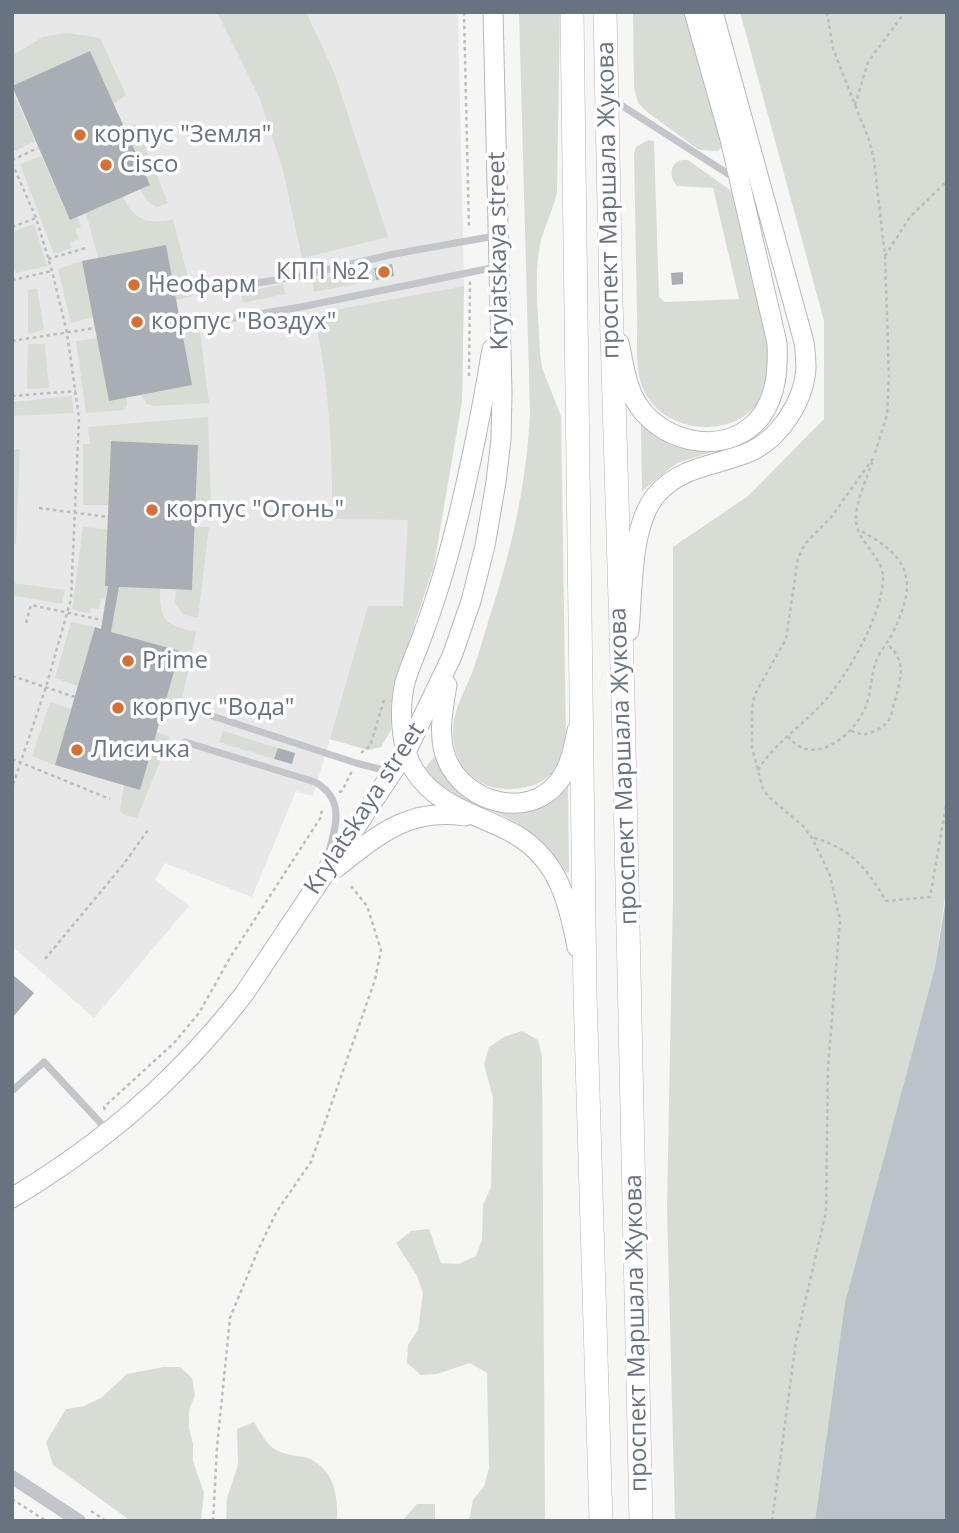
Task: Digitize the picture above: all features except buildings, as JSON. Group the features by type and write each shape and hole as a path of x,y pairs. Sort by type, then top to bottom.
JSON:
{"main road":[{"name":"Krylatskaya street","path":"12,1198 50,1175 145,1102 216,1030 244,994 393,773 406,752 452,656 471,601 485,546 496,482 501,428 501,300 493,12"},
{"name":"проспект Маршала Жукова","path":"572,12 585,993 601,1521"},
{"name":"проспект Маршала Жукова","path":"605,12 624,698 641,1521"},
{"path":"611,301 631,391 639,407 666,431 683,439 724,440 745,432 762,415 773,393 778,368 777,343 739,181 694,12"},
{"path":"624,698 637,543 647,511 656,496 689,470 749,452 777,433 800,394 806,370 804,342 713,12"},
{"path":"501,300 452,541 429,619 405,682 402,721 406,752 424,782 454,808 524,840 553,871 564,890 570,910 585,993"},
{"path":"452,656 443,707 444,747 454,773 476,795 492,800 520,802 537,800 549,791 567,767 575,743 580,708"},
{"path":"321,879 382,831 399,822 438,814 475,817"}],"street":[{"path":"12,1477 79,1521"}],"lane":[{"path":"606,96 739,181"},
{"path":"204,291 296,277 394,254 499,236"},
{"path":"209,323 302,307 500,266"},
{"path":"194,710 393,773"},
{"path":"184,742 314,782 325,788 332,795 336,825 321,879"},
{"path":"12,1091 44,1062 108,1131"}],"path":[{"path":"464,12 469,241"},
{"path":"758,770 767,755 823,703 841,679 858,651 880,598 883,581 881,565 858,530 856,519 887,415 889,376 885,256 874,160 833,49 827,12"},
{"path":"855,105 868,62 905,12"},
{"path":"12,788 22,764 71,599 79,418 67,333 52,271 36,218 12,162 38,148"},
{"path":"885,256 910,216 947,181"},
{"path":"12,227 36,218"},
{"path":"48,259 86,248"},
{"path":"12,280 52,271"},
{"path":"469,386 471,272"},
{"path":"12,341 95,328"},
{"path":"12,396 76,391"},
{"path":"772,1521 796,1341 827,1200 828,1067 840,920 830,875 812,838 803,826 763,789 752,748 752,707 755,694 786,639 798,558 805,544 832,516 874,457"},
{"path":"39,508 108,517"},
{"path":"788,736 793,743 805,749 818,750 833,746 850,731 865,709 874,680 875,664 900,617 906,595 906,578 894,552 858,530"},
{"path":"26,623 31,605 102,620"},
{"path":"850,731 864,735 881,728 889,720 901,676 901,663 895,650 887,644"},
{"path":"12,676 75,697"},
{"path":"108,1131 104,1107 174,1043 199,1013 231,956 321,817 321,799 342,791 362,753 370,746 385,695"},
{"path":"12,760 110,799"},
{"path":"812,838 826,841 853,856 872,878 886,901 930,897 947,800"},
{"path":"45,959 123,865 148,830"},
{"path":"213,1521 217,1447 230,1318 277,1211 312,1162 375,980 381,950 367,906 351,886"},
{"path":"12,1499 46,1521"}],"shaded area":[{"path":"12,12 458,12 464,286 462,401 434,565 392,693 391,730 381,747 368,750 330,739 313,796 296,791 252,897 165,863 155,880 189,906 94,1018 12,946"},
{"path":"217,12 306,12 334,72 388,237 302,258 283,170 260,99"},
{"path":"519,12 560,12 557,192 540,243 537,288 542,368 561,416 566,742 558,764 546,778 529,786 507,789 481,783 463,767 457,756 453,728 504,570 521,494 528,441 530,414"},
{"path":"633,12 685,12 721,140 721,148 718,151 699,150 638,103 634,88"},
{"path":"740,12 947,12 947,883 935,967 845,1302 815,1521 675,1521 667,1208 673,893 673,547 748,496 824,419 824,321"},
{"path":"67,33 100,38 126,95 113,104 90,51 12,86 12,56 43,37"},
{"path":"12,90 35,141 13,152 12,150"},
{"path":"136,124 168,203 157,207 143,195 134,173 125,129"},
{"path":"648,140 654,141 659,297 665,302 739,299 713,188 677,186 672,177 674,164 688,160 733,192 768,345 769,371 767,387 757,405 743,417 725,425 687,425 669,417 654,405 640,380 637,352 634,153 636,147"},
{"path":"41,156 70,220 77,217 81,227 75,229 79,239 70,242 72,248 54,254 20,164"},
{"path":"123,197 132,211 143,219 156,222 173,219 193,296 176,300 166,245 98,258 86,213"},
{"path":"34,224 47,266 16,273 12,263 12,232"},
{"path":"82,261 93,317 71,323 58,269"},
{"path":"374,268 376,280 314,292 312,280"},
{"path":"283,284 285,294 243,303 241,293"},
{"path":"464,286 462,401 434,565 392,693 391,730 381,747 368,750 330,739 368,606 403,606 408,520 332,519 329,416 314,314"},
{"path":"37,288 44,330 28,334 28,290"},
{"path":"199,324 209,403 155,406 147,404 141,395 181,327"},
{"path":"97,338 109,400 126,397 127,405 124,410 86,413 76,341"},
{"path":"28,344 45,344 49,388 27,389"},
{"path":"72,396 74,413 12,416 12,402"},
{"path":"208,417 211,504 196,505 198,445 112,441 109,505 83,505 83,444 90,444 88,427"},
{"path":"641,425 715,451 677,463 642,491"},
{"path":"12,449 20,449 16,544 12,543"},
{"path":"83,527 108,529 105,586 108,586 105,599 101,598 99,609 91,608 90,613 72,610"},
{"path":"195,527 209,527 198,618 184,615 175,603 176,590 192,590"},
{"path":"12,583 65,590 62,604 12,595"},
{"path":"119,587 160,589 161,608 166,620 196,632 180,710 164,706 179,651 111,632"},
{"path":"71,622 95,627 78,686 55,678"},
{"path":"50,702 71,709 55,765 32,756"},
{"path":"223,731 278,748 274,759 219,742"},
{"path":"156,732 170,737 137,818 125,815 120,811 124,785"},
{"path":"436,755 447,780 478,803 568,787 569,872 566,873 549,849 525,828 442,787 425,768"},
{"path":"947,891 947,1521 815,1521 845,1302 935,967"},
{"path":"522,1031 538,1040 542,1056 545,1521 469,1521 473,1500 484,1486 489,1468 487,1373 470,1363 437,1374 421,1375 407,1363 408,1345 418,1330 423,1293 417,1276 396,1243 411,1231 429,1229 441,1263 459,1264 476,1256 482,1240 483,1205 491,1187 493,1098 484,1064 489,1047 504,1037"},
{"path":"163,1367 180,1367 192,1378 195,1395 189,1410 189,1428 193,1461 204,1493 201,1521 131,1521 53,1465 46,1442 66,1409 84,1406 101,1398 127,1374"},
{"path":"254,1422 274,1449 310,1459 325,1470 335,1494 337,1521 226,1521 227,1498 238,1465 237,1429"},
{"path":"417,1504 435,1504 435,1521 402,1521"}],"place":[{"name":"корпус \"Земля\"","path":"80,135"},
{"name":"Cisco","path":"106,165"},
{"name":"КПП №2","path":"384,272"},
{"name":"Неофарм","path":"134,285"},
{"name":"корпус \"Воздух\"","path":"137,322"},
{"name":"корпус \"Огонь\"","path":"152,510"},
{"name":"Prime","path":"128,661"},
{"name":"корпус \"Вода\"","path":"118,708"},
{"name":"Лисичка","path":"77,750"}]}
